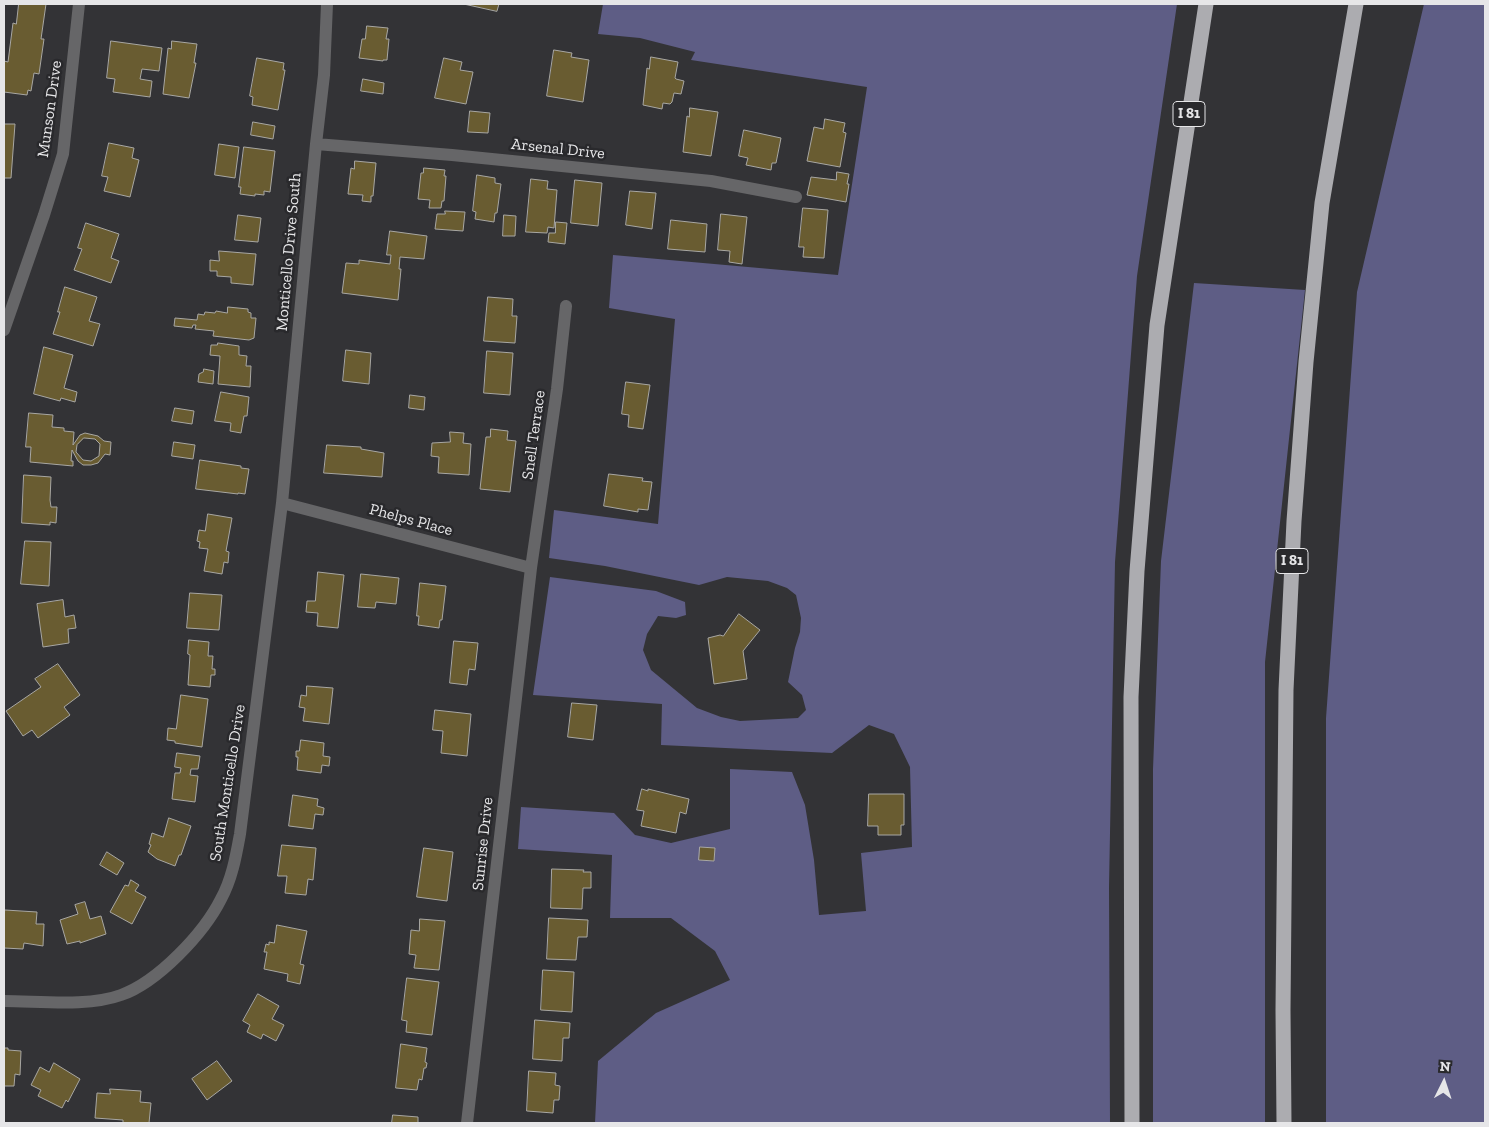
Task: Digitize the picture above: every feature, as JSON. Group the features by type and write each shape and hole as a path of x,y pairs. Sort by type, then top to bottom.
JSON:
{"highway":[{"name":"I 81","path":"1132,1123 1131,697 1138,571 1157,326 1206,4"},
{"name":"I 81","path":"1284,1123 1283,1010 1286,690 1294,521 1306,362 1322,203 1356,4"}],"street":[{"name":"Munson Drive","path":"4,330 63,154 79,4"},
{"name":"Monticello Drive South","path":"282,503 324,75 327,4"},
{"name":"Arsenal Drive","path":"316,144 452,155 711,181 796,197"},
{"name":"Snell Terrace","path":"531,568 557,389 566,306"},
{"name":"Phelps Place","path":"282,503 531,568"},
{"name":"South Monticello Drive","path":"4,1001 86,1002 121,995 146,982 174,959 206,925 222,898 235,862 240,834 282,503"},
{"name":"Sunrise Drive","path":"467,1123 531,568"}],"shaded area":[{"path":"603,4 1177,4 1137,276 1115,562 1109,887 1110,1123 595,1123 598,1061 656,1013 730,980 715,951 671,918 610,918 612,855 518,849 521,807 614,813 635,835 671,843 730,829 730,769 792,772 805,805 814,860 819,915 866,911 861,853 912,847 910,767 894,734 869,725 832,753 661,745 662,704 533,695 550,577 656,591 685,602 686,615 676,618 658,616 647,634 643,650 651,670 697,708 721,717 740,721 798,718 806,710 802,695 788,682 800,632 801,618 796,595 787,588 768,581 727,577 699,585 605,566 549,558 554,510 658,524 675,319 609,308 613,255 838,275 867,87 691,60 695,52 640,38 598,34"},
{"path":"1424,4 1485,4 1485,1123 1326,1123 1326,718 1357,292"},
{"path":"1194,283 1305,290 1265,662 1265,1123 1153,1123 1153,769 1161,561"}],"building":[{"path":"19,4 46,4 39,74 34,73 31,91 28,90 27,95 4,92 4,61 8,62 13,23 16,24"},
{"path":"464,4 499,4 497,11"},
{"path":"367,26 388,28 386,39 389,39 387,60 359,58 362,39 365,39"},
{"path":"111,41 162,48 159,71 142,69 140,79 152,81 150,97 113,92 115,79 107,78"},
{"path":"172,41 197,44 194,63 196,63 189,98 163,94 168,48 171,49"},
{"path":"554,50 572,53 571,57 589,60 583,102 547,96"},
{"path":"651,57 678,62 675,78 684,81 681,94 674,93 672,102 670,104 663,103 662,109 643,105 647,68 649,69"},
{"path":"257,58 284,63 283,70 285,70 278,110 252,105 253,97 250,96"},
{"path":"444,58 462,62 460,70 473,72 466,104 435,98"},
{"path":"363,79 384,83 383,94 361,91"},
{"path":"690,108 718,112 711,156 683,152 687,116 689,117"},
{"path":"470,111 490,113 488,133 468,132"},
{"path":"825,119 845,123 843,132 846,133 840,167 807,161 814,127 823,129"},
{"path":"253,122 275,126 273,139 251,135"},
{"path":"4,124 15,124 11,178 4,178"},
{"path":"744,130 781,138 776,163 772,163 771,170 746,165 748,158 739,156"},
{"path":"109,143 134,148 132,158 139,160 130,197 104,191 108,177 102,176"},
{"path":"219,144 239,147 235,178 215,175"},
{"path":"244,147 275,151 270,192 264,191 264,195 240,194 241,187 239,187"},
{"path":"355,161 376,163 371,202 362,201 363,195 348,194 351,168 354,169"},
{"path":"424,168 445,170 444,201 442,201 441,208 429,208 430,200 418,199 421,173 423,173"},
{"path":"837,172 849,174 846,202 807,195 811,177 836,180"},
{"path":"477,175 495,178 495,183 501,184 494,222 475,219 476,212 473,211"},
{"path":"531,179 548,181 547,189 557,190 554,228 548,227 547,233 526,232"},
{"path":"575,180 602,183 598,226 571,223"},
{"path":"630,191 656,193 652,229 626,225"},
{"path":"803,208 828,210 824,258 803,257 804,247 799,247"},
{"path":"445,211 465,212 463,231 435,229 437,214 445,214"},
{"path":"721,214 747,217 742,264 729,262 730,251 718,250"},
{"path":"238,215 261,218 258,242 235,240"},
{"path":"504,215 516,216 515,236 503,236"},
{"path":"671,220 707,224 705,252 668,249"},
{"path":"556,222 567,223 565,244 548,242 549,233 555,233"},
{"path":"86,223 119,234 111,258 119,261 111,283 74,270 82,249 78,248"},
{"path":"390,231 427,236 424,259 400,257 399,269 401,269 398,300 342,293 346,263 359,264 359,260 390,264 391,255 387,255"},
{"path":"219,251 256,254 253,285 231,283 231,277 217,276 217,271 210,271 210,260 219,261"},
{"path":"65,287 97,297 89,321 100,324 93,346 53,334"},
{"path":"488,297 513,299 512,316 517,316 515,343 484,341"},
{"path":"228,307 248,309 248,312 251,313 251,318 256,318 254,338 249,340 213,336 214,331 195,329 196,325 193,325 192,328 174,326 175,318 197,320 198,314 204,315 205,312 227,313"},
{"path":"218,343 239,346 239,355 247,356 246,366 251,366 250,387 218,384 220,356 210,355 211,345 217,345"},
{"path":"44,347 73,355 64,388 77,392 75,402 61,398 60,401 34,394"},
{"path":"346,350 371,353 369,384 343,381"},
{"path":"487,351 513,353 510,395 484,393"},
{"path":"204,369 214,371 213,384 198,382 199,374"},
{"path":"626,382 650,385 643,429 628,427 629,415 622,414"},
{"path":"221,392 249,397 247,416 244,416 241,433 230,431 231,423 215,421"},
{"path":"410,395 425,397 424,410 409,408"},
{"path":"175,408 194,411 192,424 172,421"},
{"path":"29,413 53,415 52,427 64,428 64,431 74,432 73,445 80,435 85,433 111,442 110,455 105,454 98,463 91,465 83,465 78,461 72,450 71,461 73,461 73,466 30,462 31,447 26,447","holes":["84,438 95,439 100,444 99,456 91,461 83,460 76,452 77,445"]},
{"path":"491,429 508,431 507,440 516,441 510,492 480,489 486,437 490,437"},
{"path":"450,432 464,433 463,443 471,444 469,475 438,473 439,457 431,456 432,443 450,442"},
{"path":"174,442 195,445 193,459 172,456"},
{"path":"327,445 361,447 361,449 384,453 382,477 324,473"},
{"path":"200,460 241,466 241,468 249,469 245,494 196,489"},
{"path":"609,474 643,478 642,481 652,482 648,510 638,509 638,512 604,506"},
{"path":"24,475 51,477 50,500 51,507 57,507 56,523 50,522 50,525 22,523"},
{"path":"208,514 232,518 226,551 229,552 228,563 224,562 222,574 204,571 208,549 199,548 200,542 197,541 199,530 205,531"},
{"path":"25,541 51,542 49,586 21,584"},
{"path":"318,572 344,575 338,628 317,626 318,613 306,612 307,601 315,601"},
{"path":"361,574 399,578 396,604 376,602 375,608 358,607"},
{"path":"420,583 446,586 442,620 440,620 439,628 418,625"},
{"path":"190,593 222,595 219,630 187,628"},
{"path":"63,600 65,617 74,615 76,628 68,629 69,643 43,647 37,604"},
{"path":"739,614 760,630 743,651 747,679 714,684 708,638 723,636"},
{"path":"189,640 209,642 208,656 213,656 212,669 215,669 215,675 211,675 210,687 188,685"},
{"path":"454,641 478,643 475,670 469,669 467,685 450,683"},
{"path":"58,664 80,695 64,707 70,715 38,738 32,730 23,736 6,711 41,687 35,679"},
{"path":"307,686 333,688 329,724 303,721 305,708 299,707 301,695 306,696"},
{"path":"181,695 208,699 202,747 167,740 168,728 176,729"},
{"path":"572,703 597,705 593,740 568,737"},
{"path":"435,710 471,714 467,756 441,753 443,731 433,730"},
{"path":"301,740 324,743 323,756 330,757 329,766 322,765 321,773 297,770 298,757 296,757 296,751 299,751"},
{"path":"177,753 200,756 198,769 191,769 190,775 198,776 195,802 172,799 175,773 180,773 181,768 175,767"},
{"path":"642,789 689,799 686,814 680,812 676,833 641,826 644,811 637,810"},
{"path":"869,794 904,794 904,825 901,825 901,835 878,835 878,826 868,826"},
{"path":"293,795 318,799 317,806 324,808 323,815 315,814 313,829 289,826"},
{"path":"169,818 191,826 175,866 157,859 148,852 152,833 163,837"},
{"path":"282,845 316,848 313,880 308,879 306,895 285,893 287,876 278,876"},
{"path":"700,847 715,848 714,861 699,860"},
{"path":"424,848 453,852 447,901 417,897"},
{"path":"107,852 124,863 117,875 100,865"},
{"path":"552,869 591,872 591,888 583,888 582,909 551,908"},
{"path":"131,880 139,885 135,891 146,897 132,924 110,912 125,885 128,886"},
{"path":"85,902 90,919 101,916 106,934 80,943 80,941 67,944 60,920 78,914 75,905"},
{"path":"5,910 37,912 36,924 44,924 43,946 24,943 23,949 4,948"},
{"path":"549,918 588,920 587,937 578,937 576,960 547,959"},
{"path":"420,919 445,921 439,970 414,968 416,955 409,954 411,930 419,931"},
{"path":"277,925 307,931 300,964 304,965 300,984 287,981 288,974 264,969 267,952 264,952 266,944 269,945 269,942 274,943"},
{"path":"543,970 574,972 572,1012 541,1010"},
{"path":"407,978 439,982 432,1035 406,1032 407,1021 402,1020"},
{"path":"258,994 279,1006 272,1019 284,1025 276,1041 263,1034 261,1039 247,1032 250,1025 243,1021"},
{"path":"535,1020 570,1023 569,1038 563,1038 562,1061 533,1059"},
{"path":"401,1044 427,1048 426,1068 424,1068 422,1080 419,1079 417,1090 396,1088"},
{"path":"4,1048 21,1051 20,1075 15,1074 14,1086 4,1086"},
{"path":"217,1061 232,1081 207,1100 192,1079"},
{"path":"54,1063 80,1079 68,1102 66,1100 62,1108 38,1096 41,1090 31,1085 40,1067 49,1072"},
{"path":"529,1071 556,1073 555,1085 560,1086 559,1100 554,1100 553,1113 527,1111"},
{"path":"110,1089 141,1091 140,1102 151,1103 149,1123 123,1123 123,1120 95,1118 97,1093 110,1094"},
{"path":"393,1115 418,1117 418,1123 392,1123"}]}
